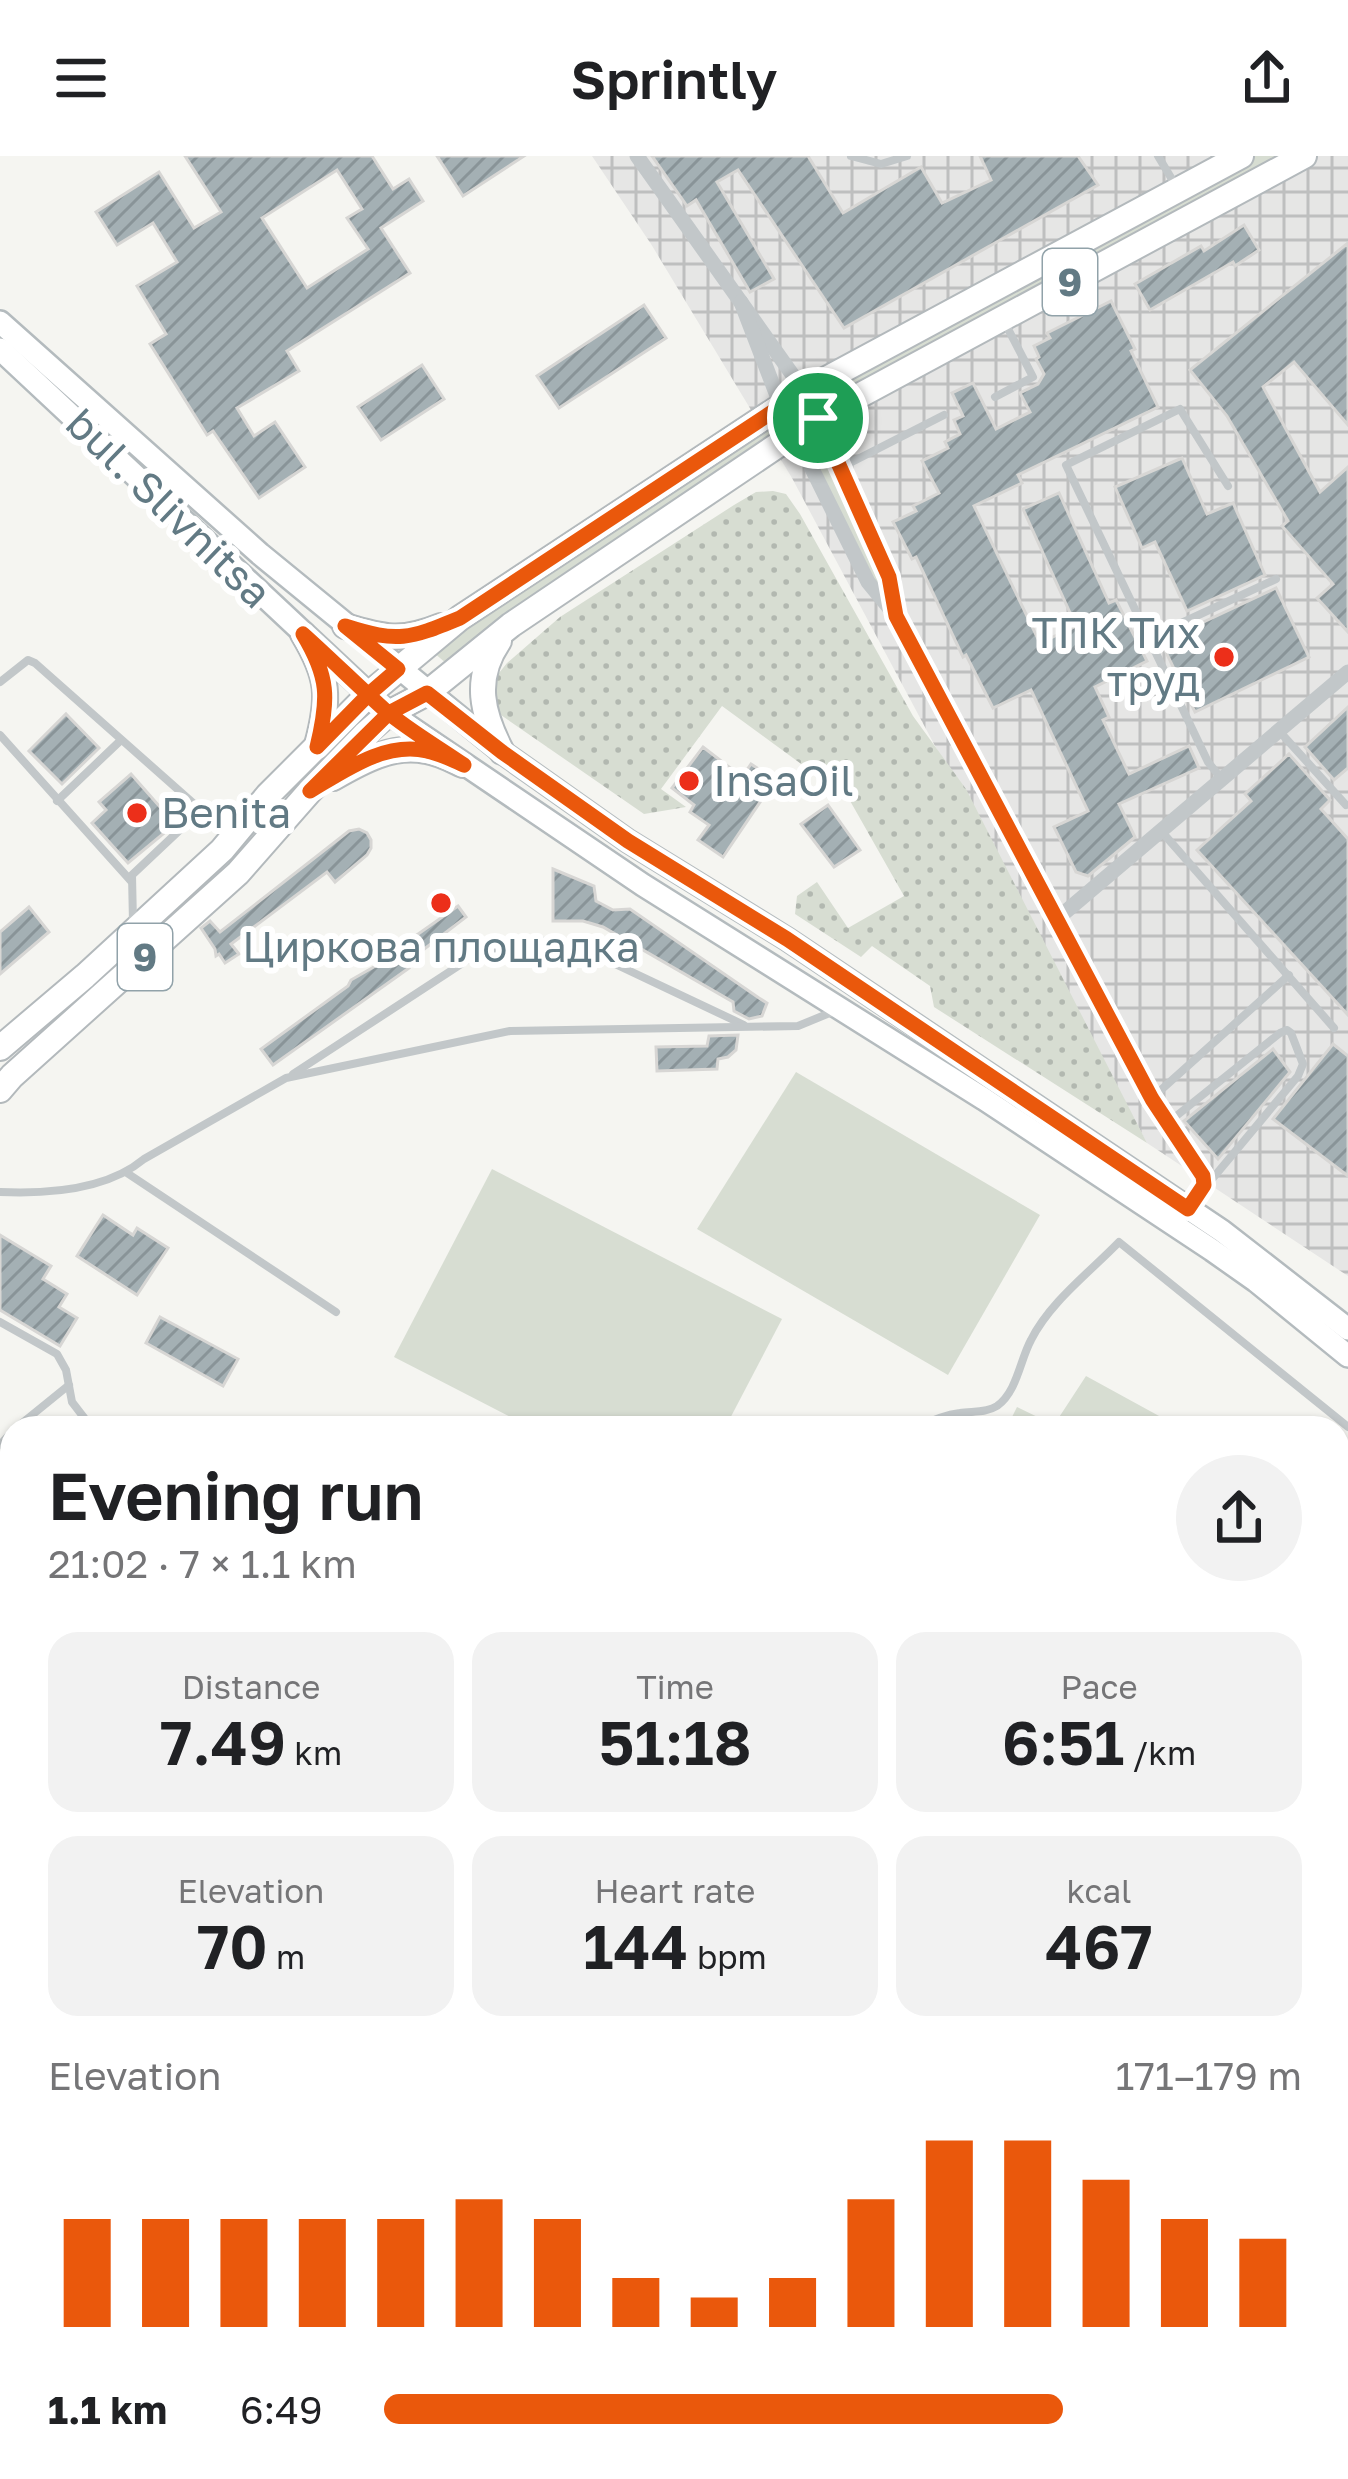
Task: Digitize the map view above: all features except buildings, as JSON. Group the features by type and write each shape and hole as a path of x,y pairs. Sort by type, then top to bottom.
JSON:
{"main road":[{"name":"9","path":"0,1048 222,850 268,795 369,694 460,618 804,391 1241,156"},
{"name":"9","path":"0,1090 238,873 310,791 389,713 427,693 511,625 818,418 1304,156"},
{"name":"bul. Slivnitsa","path":"0,322 260,554 502,752 628,841 787,939 1188,1209 1348,1329"},
{"name":"bul. Slivnitsa","path":"0,349 389,713 643,885 984,1099 1212,1250 1348,1356"},
{"path":"345,626 376,636 410,638 460,618"},
{"path":"502,752 483,711 482,684 490,654 511,625"},
{"path":"303,634 322,665 326,703 317,747"},
{"path":"310,791 394,750 427,751 464,765"}],"street":[{"path":"637,156 804,391 889,577 896,616"},
{"path":"741,302 781,406 868,582 896,616 1152,1099 1203,1176 1204,1183 1188,1209"},
{"path":"1057,919 1348,672"}],"lane":[{"path":"851,156 881,164 907,156"},
{"path":"1158,156 1178,190"},
{"path":"995,397 1034,377 1003,318"},
{"path":"1221,778 1208,762 1066,465 1180,409 1228,486"},
{"path":"841,468 944,415"},
{"path":"1149,638 1276,579"},
{"path":"0,682 20,663 35,663 201,810 229,810 268,795"},
{"path":"1280,732 1346,805"},
{"path":"0,736 130,881"},
{"path":"57,801 120,741"},
{"path":"133,931 132,874 201,810"},
{"path":"1162,832 1334,1028"},
{"path":"0,1192 47,1194 127,1173 286,1078 472,957 507,945 536,940 564,943 751,1028"},
{"path":"1152,1099 1289,975"},
{"path":"286,1078 510,1031 798,1026 840,1009"},
{"path":"1169,1122 1280,1034 1292,1033 1303,1064 1298,1076 1204,1183"},
{"path":"127,1173 336,1312"},
{"path":"945,1416 990,1410 1000,1404 1040,1325 1119,1242 1334,1416"},
{"path":"0,1322 57,1354 66,1370 72,1402 83,1416"},
{"path":"31,1416 69,1385"}],"shaded area":[{"path":"592,156 1348,156 1348,1276 1147,1143 792,478 651,244"}],"green space":[{"path":"1241,156 1304,156 819,418 889,577 891,610 795,435 454,670 426,646 781,406 795,433 818,418 804,391"},
{"path":"756,492 786,494 800,514 913,716 966,789 1147,1143 934,1007 930,986 872,946 861,957 795,914 797,896 817,882 848,928 904,896 849,799 722,706 661,789 686,807 644,814 498,713 495,678 560,617 734,505"},
{"path":"796,1072 1040,1215 948,1375 697,1229"},
{"path":"492,1169 782,1319 731,1416 509,1416 394,1357"},
{"path":"1086,1376 1159,1416 1060,1416"},
{"path":"1017,1407 1036,1416 1012,1416"}],"place":[{"name":"ТПК Тих труд","path":"1224,657"},
{"name":"InsaOil","path":"689,781"},
{"name":"Benita","path":"137,813"},
{"name":"Циркова площадка","path":"441,903"}],"route":[{"path":"818,418 804,391 460,618 410,638 376,636 345,626 398,669 369,694 317,747 326,703 322,665 303,634 347,673 369,694 389,713 464,765 427,751 394,750 310,791 389,713 427,693 628,841 787,939 1188,1209 1204,1185 1203,1176 1152,1099 896,616 889,577 818,418"}]}
